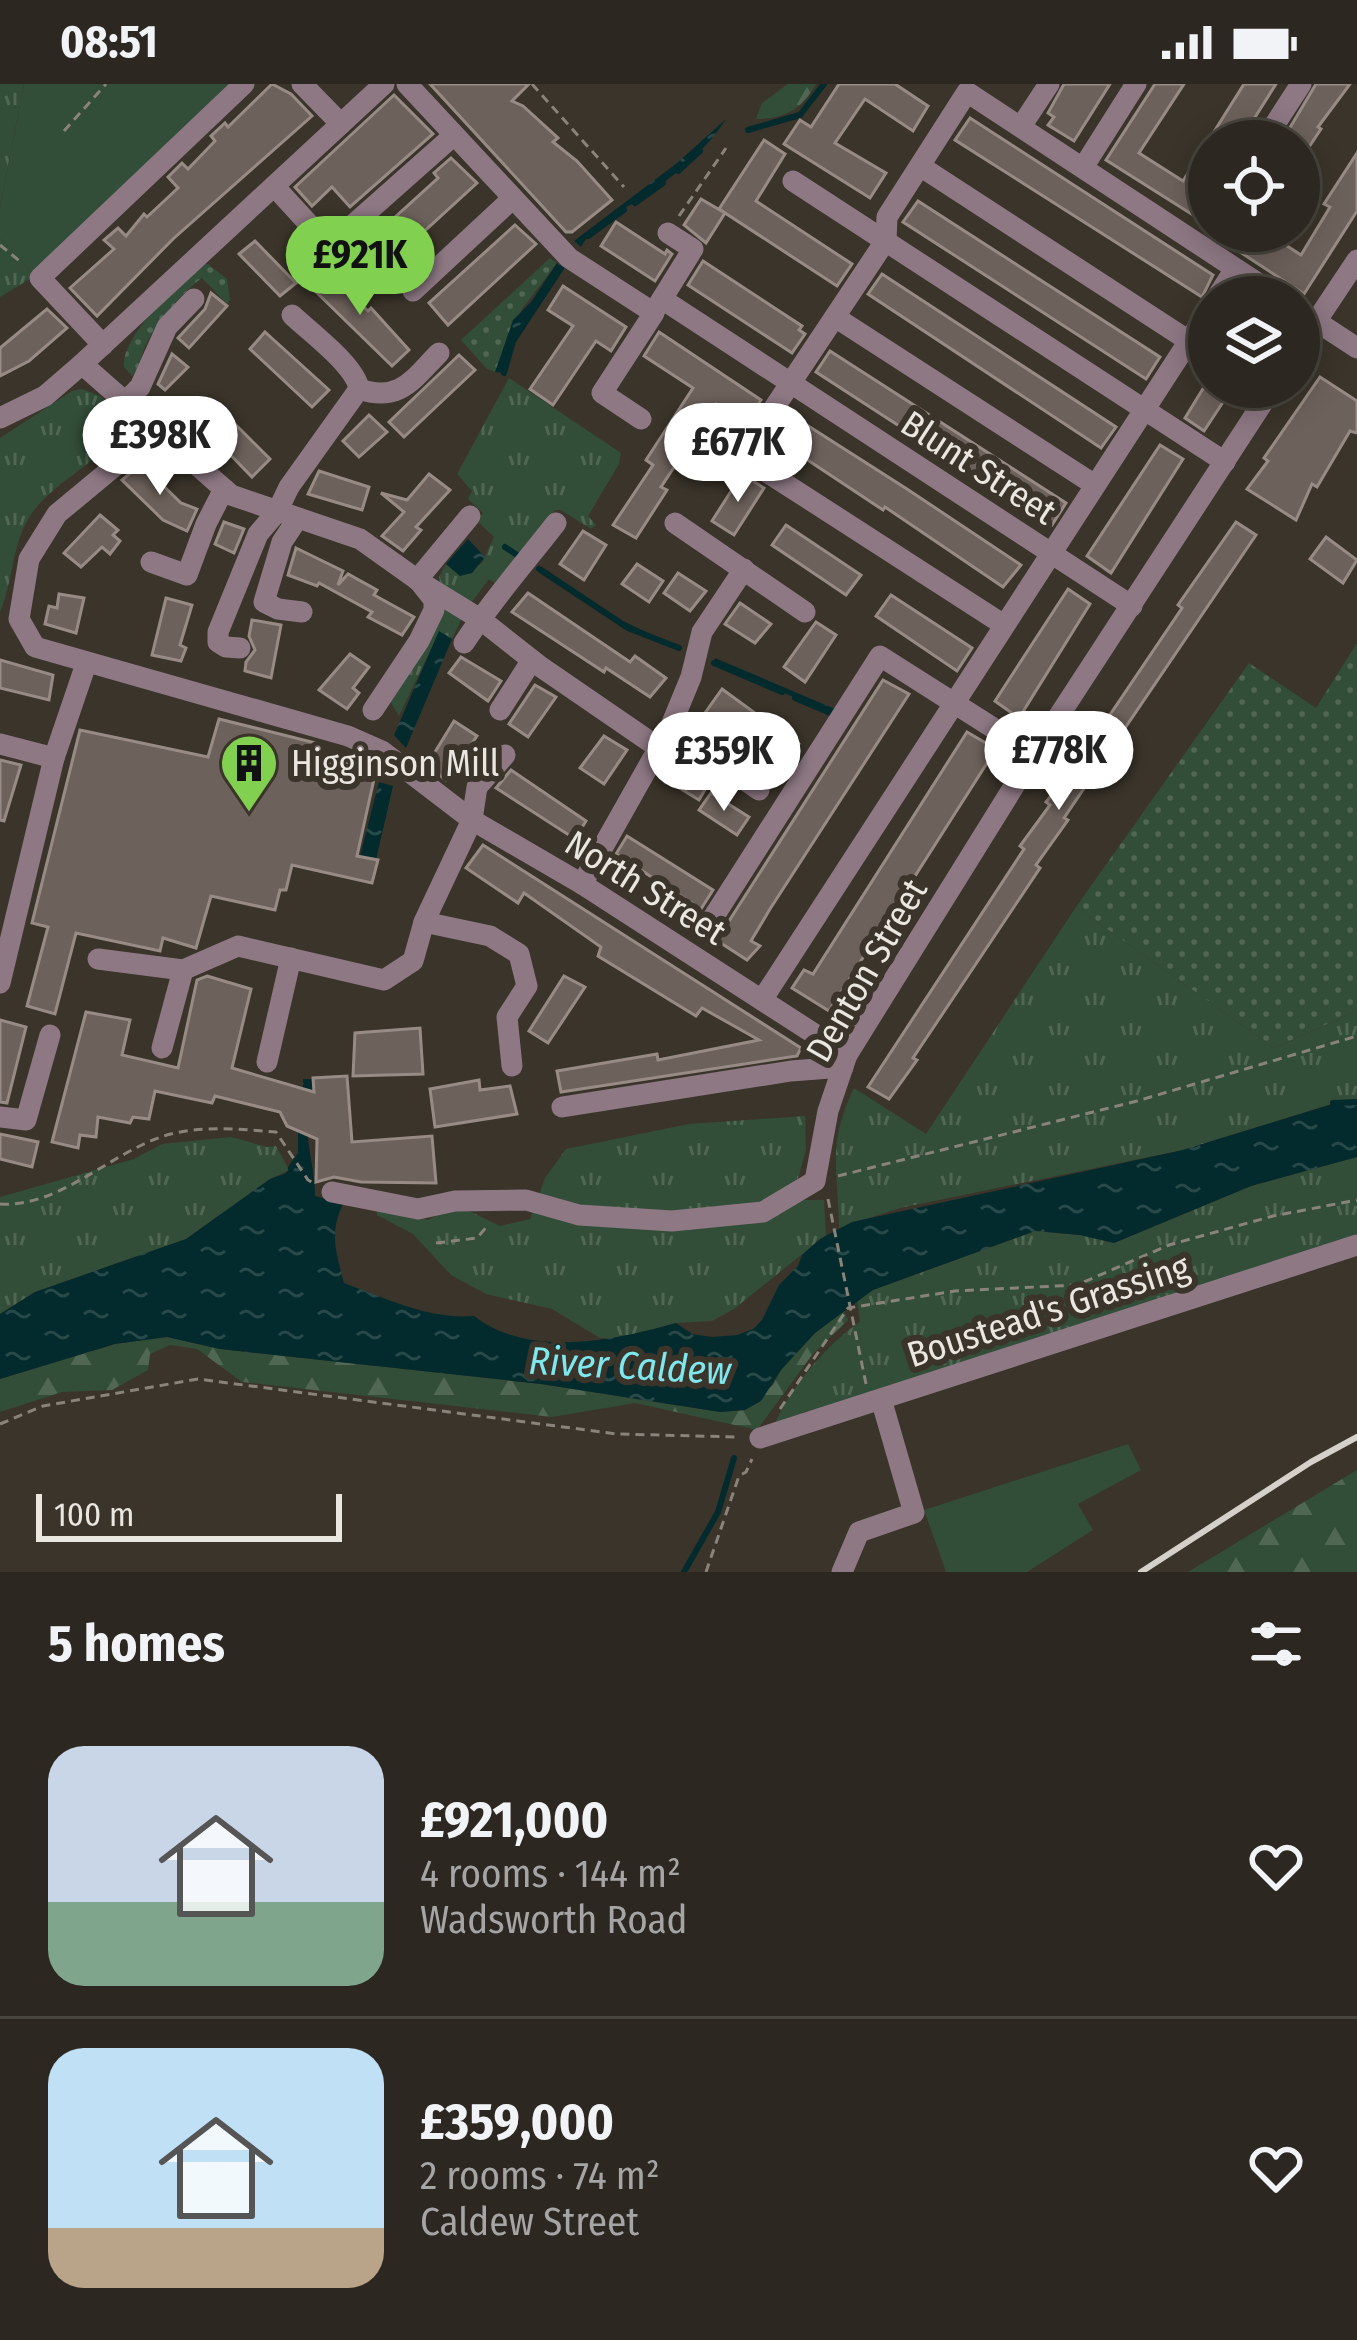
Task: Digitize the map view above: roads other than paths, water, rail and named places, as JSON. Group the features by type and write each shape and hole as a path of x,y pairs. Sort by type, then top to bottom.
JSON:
{"street":[{"path":"103,345 40,278 244,84"},
{"path":"302,84 340,124"},
{"path":"0,418 45,396 82,364 384,84"},
{"name":"Blunt Street","path":"407,84 569,258 662,306 789,384 1132,606"},
{"path":"1022,125 1048,84"},
{"path":"1084,166 1136,84"},
{"path":"1278,120 1301,84"},
{"path":"1004,625 742,456 886,241 887,217 968,92 1188,225"},
{"path":"274,186 329,246 453,136"},
{"path":"920,166 1188,340"},
{"path":"793,181 1225,462"},
{"path":"413,291 512,199"},
{"path":"641,419 602,393 662,306 693,248 668,232"},
{"path":"1219,252 1246,276"},
{"path":"1320,301 1357,260"},
{"path":"1230,276 1235,269"},
{"path":"125,402 140,387 167,327 194,298"},
{"path":"292,315 358,379 359,389 289,487 282,542 264,602 302,611"},
{"path":"835,316 1095,485"},
{"path":"1320,324 1357,348"},
{"path":"762,1000 1188,343"},
{"path":"359,389 378,396 393,394 440,353"},
{"path":"82,364 224,489 361,539 532,660 759,790"},
{"name":"Denton Street","path":"332,1192 418,1209 455,1201 526,1200 579,1215 672,1221 763,1212 821,1187 828,1111 845,1060 1034,754 1260,408"},
{"name":"North Street","path":"157,431 57,514 29,559 19,620 35,647 348,736 382,751 472,820 583,884 845,1060"},
{"path":"151,562 198,581 206,524 224,489"},
{"path":"240,648 218,642 218,632 258,534 287,515"},
{"path":"418,581 470,516"},
{"path":"675,523 805,612"},
{"path":"464,643 555,537"},
{"path":"583,884 664,738 691,677 702,632 744,569"},
{"path":"374,710 434,610 434,600 418,581"},
{"path":"709,924 880,656 1034,754"},
{"path":"500,710 532,660"},
{"path":"0,983 54,758 86,664"},
{"path":"0,744 54,758"},
{"path":"98,959 183,970 238,946 384,980 413,961 424,922 472,820 477,787 505,755"},
{"path":"424,922 490,936 519,954 527,986 507,1017 512,1066"},
{"path":"267,1062 291,958"},
{"path":"162,1048 183,970"},
{"path":"0,1117 26,1120 50,1035"},
{"path":"562,1107 845,1060"},
{"name":"Boustead's Grassing","path":"760,1438 1357,1246"},
{"path":"842,1572 859,1532 914,1513 876,1400"}],"water":[{"path":"726,119 671,177 603,223 581,247 574,241 677,163"},
{"path":"557,263 561,268 513,341 504,373 495,372 513,320"},
{"path":"468,539 485,557 472,573 460,576 446,564"},
{"path":"539,569 623,621 679,648 628,628 548,576"},
{"path":"439,631 452,639 406,748 394,735"},
{"path":"715,658 835,709 833,714 714,663"},
{"path":"379,782 393,786 376,860 360,856"},
{"name":"River Caldew","path":"303,1079 313,1079 308,1131 315,1196 343,1204 335,1234 344,1283 408,1307 474,1316 496,1329 546,1342 600,1340 676,1323 692,1334 737,1335 762,1320 779,1285 802,1255 852,1222 1183,1150 1339,1102 1357,1102 1357,1157 1251,1186 1114,1243 1035,1231 873,1290 815,1333 781,1370 761,1401 745,1410 720,1412 541,1384 220,1349 167,1337 115,1344 0,1379 0,1314 35,1292 186,1239 270,1179 286,1173 301,1154"}],"waterway":[{"path":"748,130 800,115 824,84"},
{"path":"678,171 700,151"},
{"path":"635,203 663,183"},
{"path":"588,236 624,210"},
{"path":"504,373 513,341 561,268"},
{"path":"505,547 517,555"},
{"path":"539,569 628,628 679,648"},
{"path":"714,663 782,692"},
{"path":"795,698 833,714"},
{"path":"1333,1103 1357,1102"},
{"path":"291,1168 301,1154 301,1125"},
{"path":"684,1572 718,1512 734,1458"}],"railway":[{"path":"1141,1572 1357,1437"}],"place":[{"name":"Higginson Mill","path":"249,814"}]}
